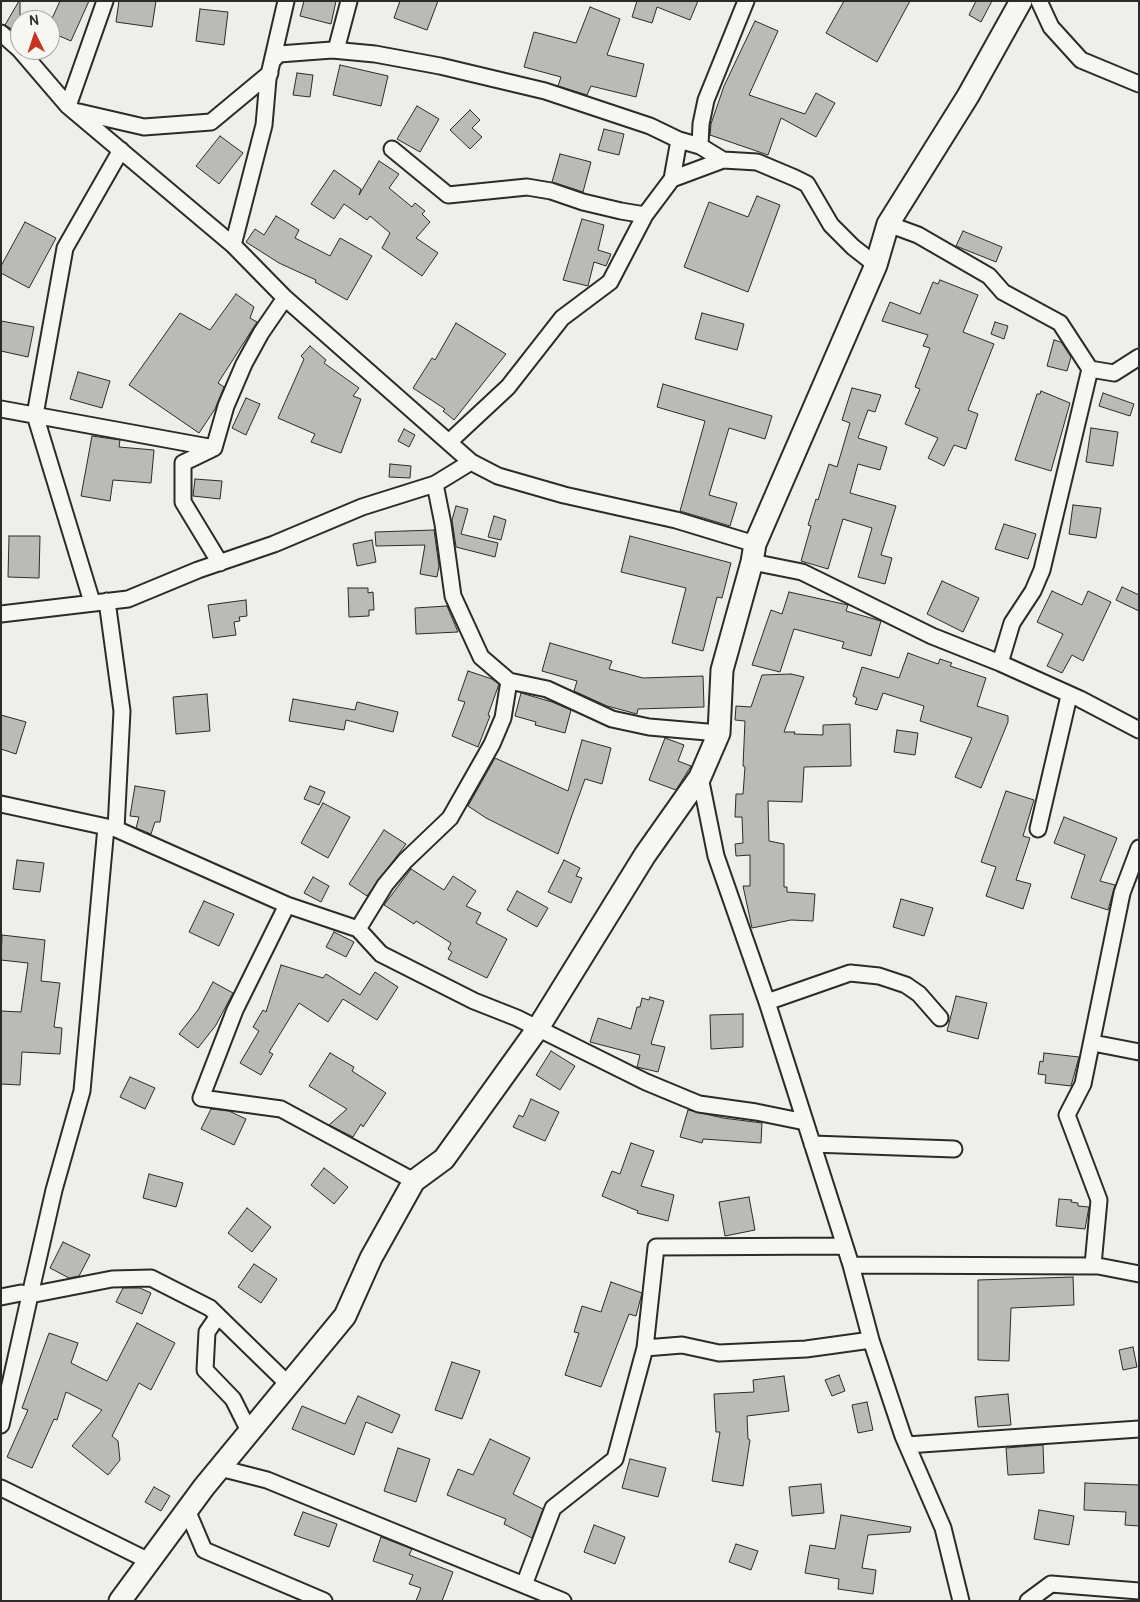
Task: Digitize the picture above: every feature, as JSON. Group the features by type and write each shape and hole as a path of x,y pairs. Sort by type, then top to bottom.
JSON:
{"street":[{"path":"71,108 105,1"},
{"path":"233,245 264,125 271,66 286,1"},
{"path":"336,50 349,1"},
{"path":"700,146 701,124 706,100 746,1"},
{"path":"120,1601 220,1468 345,1316 371,1258 414,1181 444,1159 538,1028 645,855 700,778 719,733 722,670 754,553 876,265 888,224 968,96 1021,1"},
{"path":"1039,1 1051,27 1081,60 1139,84"},
{"path":"71,108 144,127 211,122 271,66 279,54 336,50 375,54 440,66 545,90 650,126 679,140 700,146 723,160"},
{"path":"29,60 71,108 233,245 285,298 471,462 498,476 564,495 676,520 802,572 932,636 1000,663 1139,730"},
{"path":"448,442 508,387 562,318 610,282 645,215 672,179 679,140"},
{"path":"392,149 448,195 528,187 551,191 602,207 645,215"},
{"path":"1,1425 54,1190 82,1091 122,710 99,602 35,415 65,248 121,150"},
{"path":"672,179 723,160 757,162 807,184 831,225 853,247 876,265"},
{"path":"888,224 918,235 989,276 1003,292 1060,323 1090,369 1042,570 1033,591 1012,623 1000,663"},
{"path":"220,563 183,502 183,463 214,448 226,406 244,364 261,332 285,298"},
{"path":"1090,369 1114,372 1139,357"},
{"path":"1,409 214,448"},
{"path":"1,614 135,597 274,544 362,507 435,484 471,462"},
{"path":"435,484 443,524 453,596 481,657 509,681 547,689 612,719 649,727 719,733"},
{"path":"358,929 385,885 405,861 450,818 492,744 502,718 509,681"},
{"path":"1038,829 1069,696"},
{"path":"700,778 716,856 767,1002 845,1246 870,1340 907,1445 943,1528 961,1601"},
{"path":"1,804 111,828 287,906 358,929 381,954 474,1001 538,1028 646,1082 698,1104 805,1122"},
{"path":"1139,848 1122,893 1093,1043 1083,1084 1067,1115 1098,1200 1093,1265 1139,1274"},
{"path":"287,906 235,1010 201,1098 281,1109 414,1181"},
{"path":"767,1002 850,973 879,976 906,985 919,994 940,1018"},
{"path":"1093,1043 1139,1052"},
{"path":"812,1144 954,1149"},
{"path":"524,1585 553,1508 615,1459 646,1348 656,1247 845,1246"},
{"path":"851,1265 1098,1266"},
{"path":"1,1297 20,1293 30,1295 112,1279 151,1278 210,1308 289,1385"},
{"path":"218,1316 207,1332 205,1370 233,1399 250,1432"},
{"path":"646,1348 682,1345 719,1353 806,1350 870,1340"},
{"path":"907,1445 1139,1429"},
{"path":"220,1468 267,1480 563,1601"},
{"path":"1,1488 150,1561"},
{"path":"187,1510 204,1550 324,1601"},
{"path":"1028,1601 1052,1584 1139,1591"}],"building":[{"path":"19,1 20,1 20,10 14,10"},
{"path":"60,1 89,1 71,41 60,36 60,10 56,10"},
{"path":"119,1 156,1 152,27 116,22"},
{"path":"304,1 336,1 331,24 300,16"},
{"path":"400,1 438,1 427,30 394,18"},
{"path":"637,1 698,1 690,20 657,7 652,23 632,17"},
{"path":"844,1 910,1 877,62 826,33"},
{"path":"976,1 992,1 981,22 969,15"},
{"path":"590,7 620,19 607,55 644,64 636,97 591,86 587,95 558,86 561,77 524,67 534,32 576,43"},
{"path":"200,9 228,12 224,45 196,41"},
{"path":"10,16 10,28 5,25"},
{"path":"755,21 778,31 749,95 805,114 816,93 835,103 816,137 781,118 768,155 710,135 711,124 724,86"},
{"path":"340,65 388,76 381,106 333,95"},
{"path":"297,73 313,75 310,97 293,95"},
{"path":"417,106 439,119 420,152 397,139"},
{"path":"470,110 480,120 472,128 482,137 470,149 450,130"},
{"path":"604,129 624,134 619,155 598,150"},
{"path":"220,136 243,153 219,184 196,166"},
{"path":"560,154 591,162 583,192 552,182"},
{"path":"379,161 399,174 389,188 412,207 415,203 425,211 422,214 430,222 416,238 438,253 422,276 382,248 390,233 370,216 367,220 344,204 334,219 311,204 334,170 361,189 359,195"},
{"path":"757,196 780,205 748,292 684,267 709,202 748,217"},
{"path":"276,216 299,230 295,238 330,256 340,238 372,256 347,300 315,282 316,280 279,263 246,242 255,229 264,235"},
{"path":"582,219 604,225 598,250 611,254 606,266 594,262 588,286 563,280"},
{"path":"25,222 56,238 29,288 1,273 1,266"},
{"path":"963,231 1002,247 996,262 956,246"},
{"path":"940,280 978,295 963,332 994,344 968,410 978,414 966,449 954,445 944,466 928,458 938,438 905,424 920,389 915,387 930,348 923,346 928,335 882,321 890,302 920,314 933,282 938,284"},
{"path":"236,294 254,307 250,318 257,322 218,383 224,387 215,409 199,433 129,385 180,313 210,330"},
{"path":"702,313 744,324 737,350 695,339"},
{"path":"1,321 34,327 28,357 1,351"},
{"path":"995,322 1008,326 1004,339 991,334"},
{"path":"456,323 506,354 454,420 443,411 445,409 413,388 432,358 435,360"},
{"path":"1054,340 1061,342 1071,357 1067,371 1047,366"},
{"path":"310,346 326,360 324,363 359,388 353,396 361,399 341,453 311,442 315,434 278,418 304,359 301,356"},
{"path":"78,372 110,381 102,408 70,399"},
{"path":"663,384 772,416 765,439 729,428 709,495 737,503 730,526 680,511 705,421 657,407"},
{"path":"852,388 881,395 875,412 868,410 858,438 887,447 880,470 858,464 850,493 896,506 881,555 892,558 885,584 858,577 872,528 843,519 828,569 801,561 811,526 808,525 816,499 818,500 829,464 837,467 850,423 842,420"},
{"path":"1041,391 1070,403 1051,471 1015,460 1037,394 1040,394"},
{"path":"1103,393 1134,404 1130,416 1099,406"},
{"path":"246,398 260,404 246,435 232,428"},
{"path":"1091,428 1118,432 1113,466 1086,462"},
{"path":"404,429 415,435 409,447 398,441"},
{"path":"92,436 120,440 119,447 154,450 151,483 113,480 110,501 81,496"},
{"path":"390,464 411,466 410,478 389,477"},
{"path":"195,479 222,481 220,499 193,496"},
{"path":"1073,505 1101,508 1096,538 1069,534"},
{"path":"456,506 468,509 461,534 498,543 495,557 456,547 452,520"},
{"path":"494,516 506,520 501,540 488,537"},
{"path":"1004,524 1036,534 1028,559 995,549"},
{"path":"434,530 439,566 437,577 420,574 425,545 376,546 375,532"},
{"path":"9,536 40,536 39,578 8,577"},
{"path":"630,536 731,563 722,598 717,597 703,651 672,643 686,588 621,572"},
{"path":"372,540 376,562 357,566 353,544"},
{"path":"942,581 979,598 963,632 927,614"},
{"path":"1122,587 1139,595 1139,611 1116,600"},
{"path":"348,588 368,588 368,593 373,592 374,610 369,610 369,616 349,617"},
{"path":"1052,591 1082,605 1088,591 1111,602 1083,661 1072,655 1062,673 1047,666 1063,634 1037,622"},
{"path":"789,592 848,605 846,611 881,621 871,656 842,648 844,642 794,629 780,672 752,665 771,610 782,614"},
{"path":"246,600 247,616 239,617 240,621 234,622 236,635 213,638 208,605"},
{"path":"447,606 458,632 416,634 415,608"},
{"path":"550,643 612,661 609,669 643,678 703,676 704,707 638,709 637,714 607,706 574,691 577,681 542,671"},
{"path":"908,653 938,664 940,659 952,663 950,666 986,678 977,706 1008,716 1008,722 981,788 955,777 972,738 920,721 924,706 883,693 877,710 855,704 857,698 853,696 862,667 899,678"},
{"path":"468,671 492,679 499,684 488,715 490,716 478,747 452,736 465,702 458,700"},
{"path":"791,674 804,677 784,732 823,735 823,725 850,724 851,766 804,767 802,802 768,801 769,841 784,844 784,887 787,887 787,892 815,894 813,921 791,920 752,928 743,886 750,886 750,855 736,856 735,844 743,843 742,817 735,817 736,794 743,794 745,767 743,766 745,721 735,720 736,706 751,707 762,675"},
{"path":"521,693 571,710 565,733 535,725 536,722 515,716"},
{"path":"207,694 210,731 176,734 173,697"},
{"path":"293,699 355,710 357,702 398,712 393,732 346,720 344,730 289,721"},
{"path":"1,715 26,722 16,754 1,749"},
{"path":"897,730 918,733 915,755 894,752"},
{"path":"665,738 684,745 678,761 691,766 676,790 649,780"},
{"path":"582,740 611,748 602,784 585,779 558,854 486,818 468,806 495,758 568,791"},
{"path":"135,786 165,791 160,822 155,822 151,834 136,828 139,817 130,816"},
{"path":"310,786 325,792 319,805 304,799"},
{"path":"1006,791 1034,800 1023,836 1030,838 1016,880 1031,884 1023,909 986,896 996,867 981,862"},
{"path":"323,803 350,817 328,858 301,843"},
{"path":"1064,817 1117,838 1100,881 1115,885 1108,910 1071,898 1085,855 1054,843"},
{"path":"384,830 406,844 367,896 349,884"},
{"path":"17,860 44,863 40,892 13,889"},
{"path":"564,860 580,868 576,876 582,878 571,903 548,892"},
{"path":"411,869 444,890 453,876 476,891 466,906 481,913 476,923 507,939 487,978 448,959 452,952 448,949 451,943 416,921 414,924 384,905"},
{"path":"313,877 329,886 321,902 304,893"},
{"path":"517,891 548,908 537,927 507,910"},
{"path":"901,899 933,908 924,936 893,927"},
{"path":"204,901 234,914 219,946 189,932"},
{"path":"334,932 354,942 346,957 326,947"},
{"path":"2,935 45,940 41,981 60,983 54,1027 62,1028 60,1054 22,1052 20,1085 1,1084 1,1011 21,1012 28,963 1,960"},
{"path":"281,965 323,978 326,974 360,995 375,972 398,987 377,1020 343,999 328,1022 299,1003 269,1052 273,1054 261,1075 240,1063 259,1031 253,1027 263,1010 266,1012"},
{"path":"213,982 233,993 216,1025 198,1048 179,1034 198,1010"},
{"path":"956,996 987,1003 978,1039 947,1031"},
{"path":"650,997 664,1001 651,1044 665,1047 658,1072 637,1067 640,1055 590,1042 598,1018 631,1029 637,1007 640,1007 642,998 649,1000"},
{"path":"743,1014 743,1047 711,1049 710,1015"},
{"path":"551,1051 575,1066 560,1090 536,1075"},
{"path":"330,1053 354,1067 352,1071 386,1093 363,1127 361,1124 353,1137 329,1125 347,1109 309,1086"},
{"path":"1044,1053 1079,1057 1071,1086 1045,1083 1046,1075 1038,1074 1040,1061 1043,1062"},
{"path":"130,1077 155,1088 145,1109 120,1097"},
{"path":"531,1099 559,1112 545,1141 513,1127 519,1115 523,1117"},
{"path":"211,1109 229,1111 246,1119 234,1145 201,1129"},
{"path":"688,1110 723,1118 762,1123 761,1143 703,1139 702,1143 680,1137"},
{"path":"631,1143 654,1151 641,1186 674,1195 668,1221 637,1213 638,1211 602,1196 612,1171 620,1174"},
{"path":"324,1168 348,1187 334,1204 311,1185"},
{"path":"149,1174 183,1183 176,1207 143,1198"},
{"path":"749,1197 755,1230 725,1236 719,1202"},
{"path":"1059,1199 1072,1200 1071,1202 1078,1203 1078,1206 1089,1207 1085,1229 1056,1226"},
{"path":"247,1208 271,1227 252,1252 228,1233"},
{"path":"63,1242 90,1255 79,1276 69,1278 50,1268"},
{"path":"254,1264 277,1279 261,1303 238,1287"},
{"path":"1073,1277 1074,1305 1011,1308 1009,1361 978,1360 978,1280"},
{"path":"611,1282 642,1293 636,1316 629,1314 601,1387 565,1375 579,1333 574,1332 582,1306 601,1312"},
{"path":"123,1288 140,1288 151,1293 142,1314 116,1302"},
{"path":"137,1323 175,1343 151,1390 139,1383 112,1436 118,1441 120,1460 108,1475 72,1446 102,1410 66,1392 57,1420 54,1419 32,1468 7,1457 28,1410 22,1408 49,1333 78,1343 71,1363 107,1381"},
{"path":"1133,1347 1137,1367 1123,1370 1119,1350"},
{"path":"452,1362 480,1371 462,1419 435,1410"},
{"path":"839,1375 845,1391 832,1396 825,1380"},
{"path":"784,1376 789,1411 747,1416 748,1439 750,1440 743,1486 712,1481 720,1432 716,1432 714,1394 754,1392 753,1380"},
{"path":"1008,1394 1011,1425 978,1427 975,1397"},
{"path":"358,1396 400,1415 392,1433 366,1422 354,1455 292,1429 302,1406 345,1424"},
{"path":"867,1402 873,1430 858,1433 852,1405"},
{"path":"490,1439 530,1458 513,1494 543,1509 532,1538 504,1524 506,1519 447,1495 458,1469 473,1475"},
{"path":"1043,1445 1044,1473 1008,1475 1006,1448"},
{"path":"398,1448 430,1459 416,1502 384,1491"},
{"path":"630,1459 666,1468 658,1497 622,1488"},
{"path":"1085,1483 1139,1485 1139,1526 1125,1525 1126,1512 1084,1510"},
{"path":"821,1484 824,1513 792,1516 789,1487"},
{"path":"154,1487 170,1496 161,1511 145,1502"},
{"path":"1039,1510 1074,1516 1069,1545 1034,1539"},
{"path":"303,1512 337,1524 329,1547 294,1535"},
{"path":"841,1515 911,1527 910,1532 868,1535 862,1568 876,1570 873,1594 838,1589 839,1579 805,1573 810,1545 835,1549"},
{"path":"594,1525 625,1537 615,1564 584,1552"},
{"path":"381,1537 412,1549 409,1555 453,1572 442,1601 416,1601 421,1588 409,1584 413,1575 373,1561"},
{"path":"736,1544 758,1551 751,1570 729,1562"}]}
